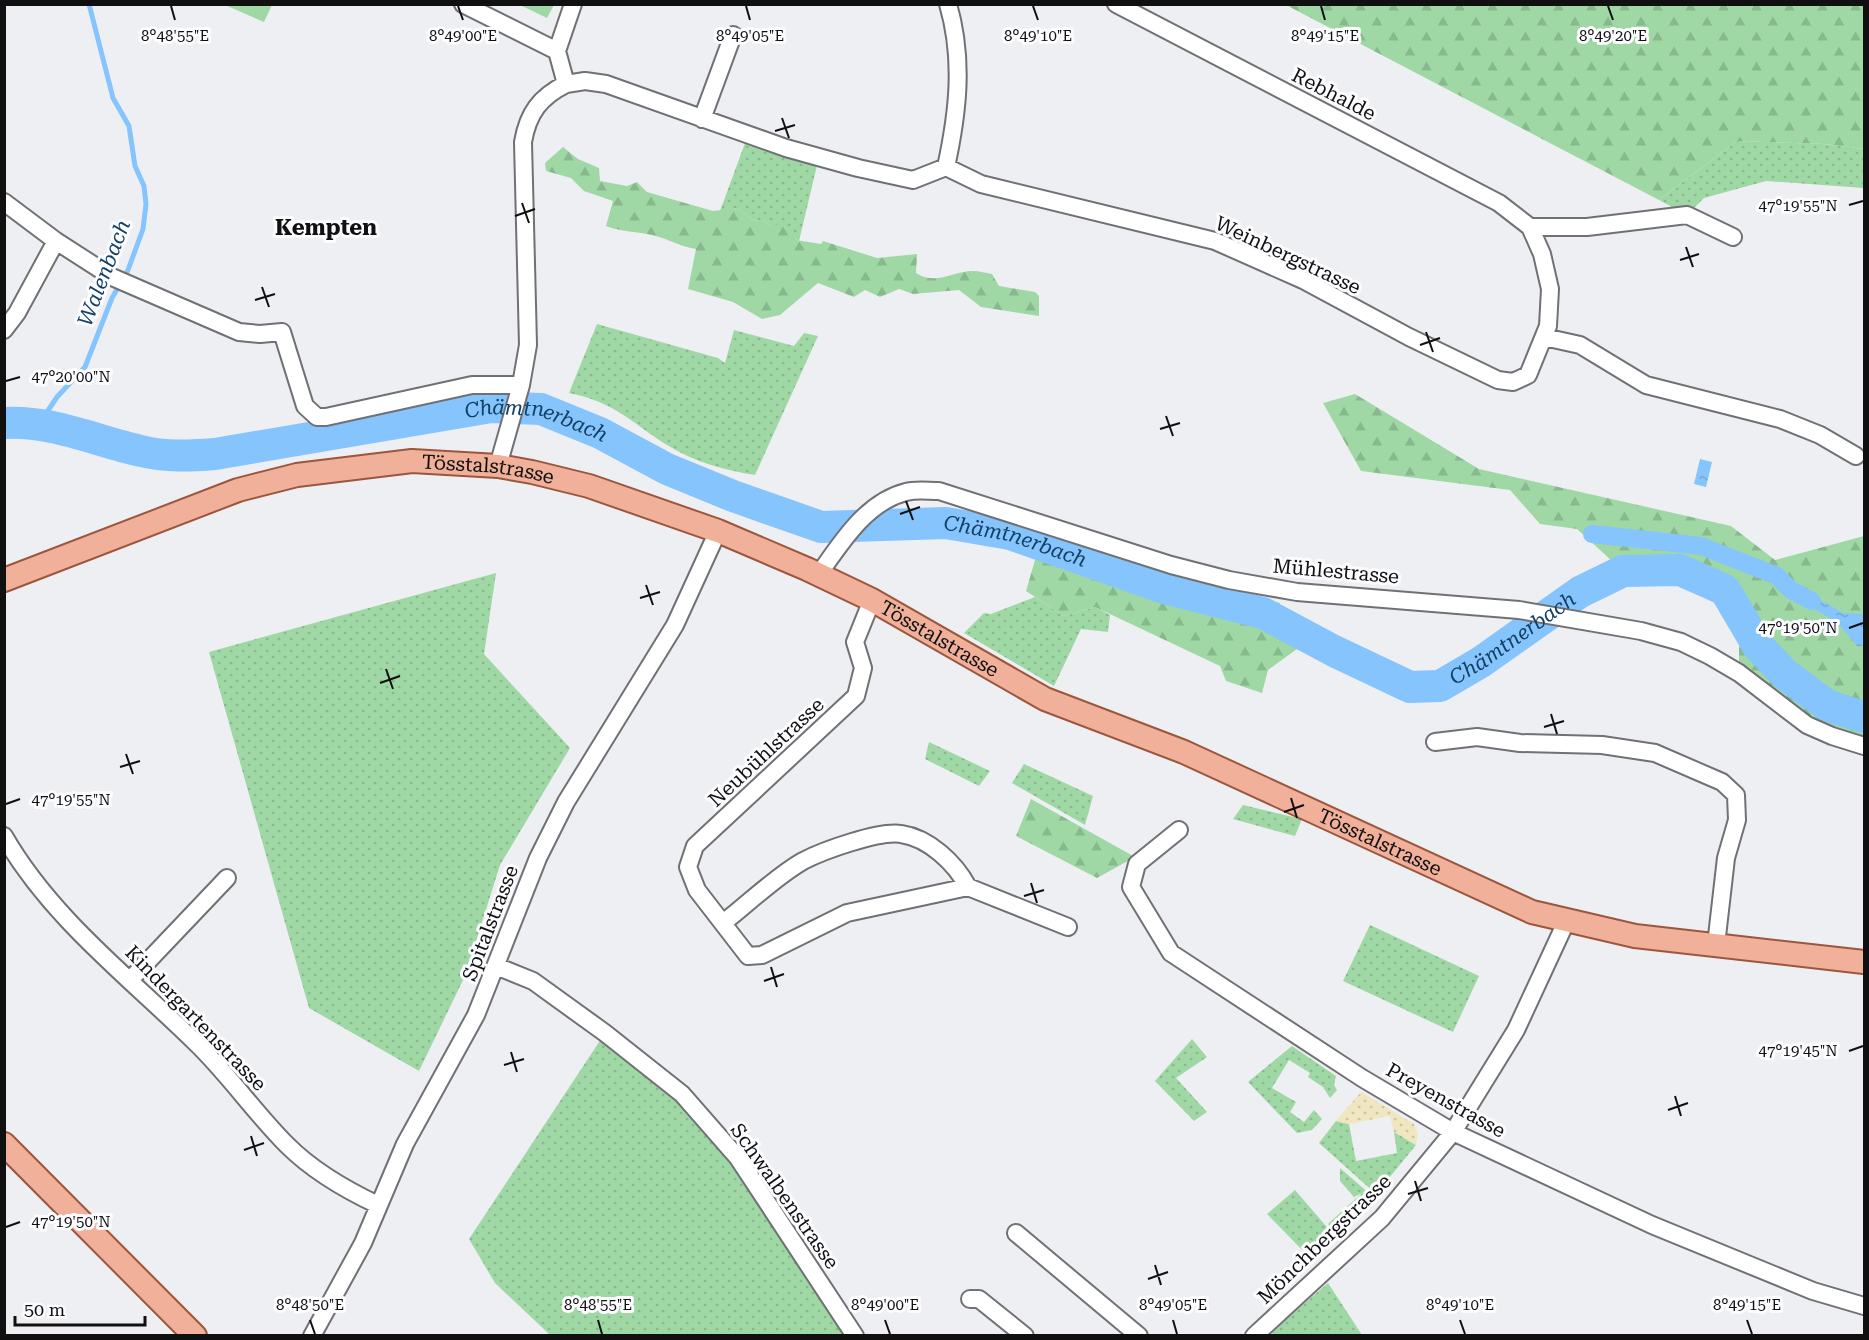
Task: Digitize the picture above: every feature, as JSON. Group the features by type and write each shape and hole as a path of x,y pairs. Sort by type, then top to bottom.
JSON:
{"main road":[{"name":"Tösstalstrasse","path":"4,580 238,490 297,475 387,462 498,466 589,486 718,531 819,574 872,600 1046,699 1184,752 1521,907 1566,922 1635,936 1864,962"},
{"path":"4,1144 195,1335"}],"street":[{"path":"464,4 557,51"},
{"path":"566,84 557,51 573,4"},
{"path":"498,466 520,388 528,345 522,142 525,127 537,104 546,94 566,84 585,81 606,84 786,148 913,180 946,167 958,97 958,65 948,4"},
{"name":"Rebhalde","path":"1116,4 1499,203 1530,227"},
{"path":"702,119 733,35"},
{"name":"Weinbergstrasse","path":"946,167 981,184 1215,241 1303,280 1409,338 1498,380 1513,382 1528,375 1544,337 1551,308 1550,289 1542,254 1530,227"},
{"path":"4,202 56,241 112,277 239,332 260,334 282,332 305,406 317,417 425,398 472,385 520,388"},
{"path":"1530,227 1598,226 1687,215 1733,237"},
{"path":"4,330 17,313 56,241"},
{"path":"1544,337 1580,345 1646,385 1780,419 1834,442 1856,456"},
{"name":"Mühlestrasse","path":"819,574 842,541 874,507 908,491 939,491 1171,565 1229,580 1297,592 1489,606 1641,631 1681,642 1726,665 1807,725 1864,746"},
{"name":"Spitalstrasse","path":"312,1335 363,1243 405,1144 476,1015 538,858 572,792 675,625 718,531"},
{"name":"Neubühlstrasse","path":"872,600 855,642 863,668 856,696 695,846 688,867 697,890 748,956 762,955 847,913 968,887"},
{"path":"1435,742 1477,737 1520,743 1602,745 1655,753 1722,782 1736,795 1737,820 1726,858 1716,945"},
{"name":"Preyenstrasse","path":"1179,830 1137,864 1131,887 1171,953 1362,1078 1453,1132 1653,1225 1814,1291 1864,1306"},
{"path":"723,923 801,862 825,850 877,836 900,834 918,841 945,857 968,887 1068,927"},
{"name":"Kindergartenstrasse","path":"4,836 18,860 56,908 211,1057 299,1156 316,1170 378,1205"},
{"path":"130,980 227,878"},
{"name":"Mönchbergstrasse","path":"1254,1335 1382,1218 1453,1132 1516,1030 1566,922"},
{"name":"Schwalbenstrasse","path":"496,966 533,981 605,1033 682,1095 738,1158 855,1335"},
{"path":"1016,1233 1133,1334"},
{"path":"970,1299 979,1299 1024,1335"}],"green space":[{"path":"225,5 272,5 264,22"},
{"path":"520,5 554,5 547,18"},
{"path":"1286,5 1864,5 1864,149 1824,144 1737,141 1659,200"},
{"path":"748,135 819,157 799,241 761,220 754,221 738,208 720,211"},
{"path":"1737,141 1824,144 1864,149 1864,188 1766,181 1704,198 1687,215 1659,200"},
{"path":"563,147 578,159 599,168 600,181 627,186 637,182 647,192 713,211 738,208 754,221 761,220 772,226 781,223 792,229 796,240 821,244 823,241 877,258 917,254 916,273 923,277 937,278 973,271 992,274 999,286 1035,292 1039,296 1039,316 981,307 959,290 913,294 899,289 880,297 865,290 854,297 818,283 780,315 762,319 733,302 688,289 696,249 652,235 606,226 613,201 584,191 571,178 546,171 545,163"},
{"path":"597,324 718,358 725,363 734,330 794,346 804,333 818,336 755,475 699,461 667,445 610,407 598,401 569,393"},
{"path":"1355,394 1479,469 1731,526 1775,560 1864,536 1864,746 1832,736 1739,673 1739,617 1725,590 1680,570 1623,571 1577,529 1540,524 1510,490 1361,471 1323,403"},
{"path":"1042,536 1208,587 1280,603 1277,625 1304,644 1268,670 1262,693 1226,681 1220,666 1095,607 1064,616 1026,591"},
{"path":"496,573 484,654 570,748 500,865 465,976 419,1071 309,1008 209,652"},
{"path":"1035,597 1064,616 1095,607 1110,615 1108,632 1081,629 1054,686 964,633 984,613 991,614"},
{"path":"929,742 990,771 979,786 925,759"},
{"path":"1024,764 1093,796 1085,825 1012,783"},
{"path":"1031,799 1135,857 1097,878 1016,836"},
{"path":"1243,805 1302,819 1295,836 1233,819"},
{"path":"1370,925 1479,976 1453,1032 1343,981"},
{"path":"605,1033 738,1158 855,1335 550,1335 495,1283 469,1239"},
{"path":"1192,1039 1207,1057 1176,1078 1207,1112 1194,1121 1155,1081"},
{"path":"1292,1046 1336,1076 1334,1085 1337,1090 1330,1098 1323,1087 1308,1077 1310,1073 1289,1060 1272,1088 1296,1102 1290,1112 1304,1122 1314,1110 1322,1119 1312,1130 1297,1133 1248,1082"},
{"path":"1336,1121 1349,1124 1356,1161 1397,1153 1394,1132 1416,1145 1376,1194 1319,1143"},
{"path":"1340,1168 1371,1195 1335,1233 1328,1224 1362,1193 1354,1197 1340,1181"},
{"path":"1295,1190 1332,1233 1310,1258 1267,1214"},
{"path":"1328,1283 1362,1335 1275,1336 1271,1332"}],"sand":[{"path":"1361,1092 1414,1124 1418,1134 1416,1145 1394,1132 1390,1116 1349,1124 1336,1121"}],"water":[{"path":"1700,459 1712,462 1706,487 1694,484"},
{"path":"1796,586 1843,613 1864,614 1864,646 1857,646 1838,623 1789,594"}],"waterway":[{"name":"Walenbach","path":"39,424 57,397 85,367 112,298 128,270 143,229 146,204 144,186 135,166 129,126 113,98 89,4"},
{"name":"Chämtnerbach","path":"4,423 56,428 141,451 187,456 215,454 491,407 541,409 600,433 667,469 733,496 821,527 946,523 1010,534 1164,588 1263,613 1334,651 1410,687 1440,686 1481,662 1580,592 1623,571 1680,570 1725,590 1758,646 1785,674 1828,706 1864,717"},
{"path":"1592,534 1701,546 1777,576 1791,590 1812,601"}],"district":[{"name":"Kempten","path":"326,227"}]}
